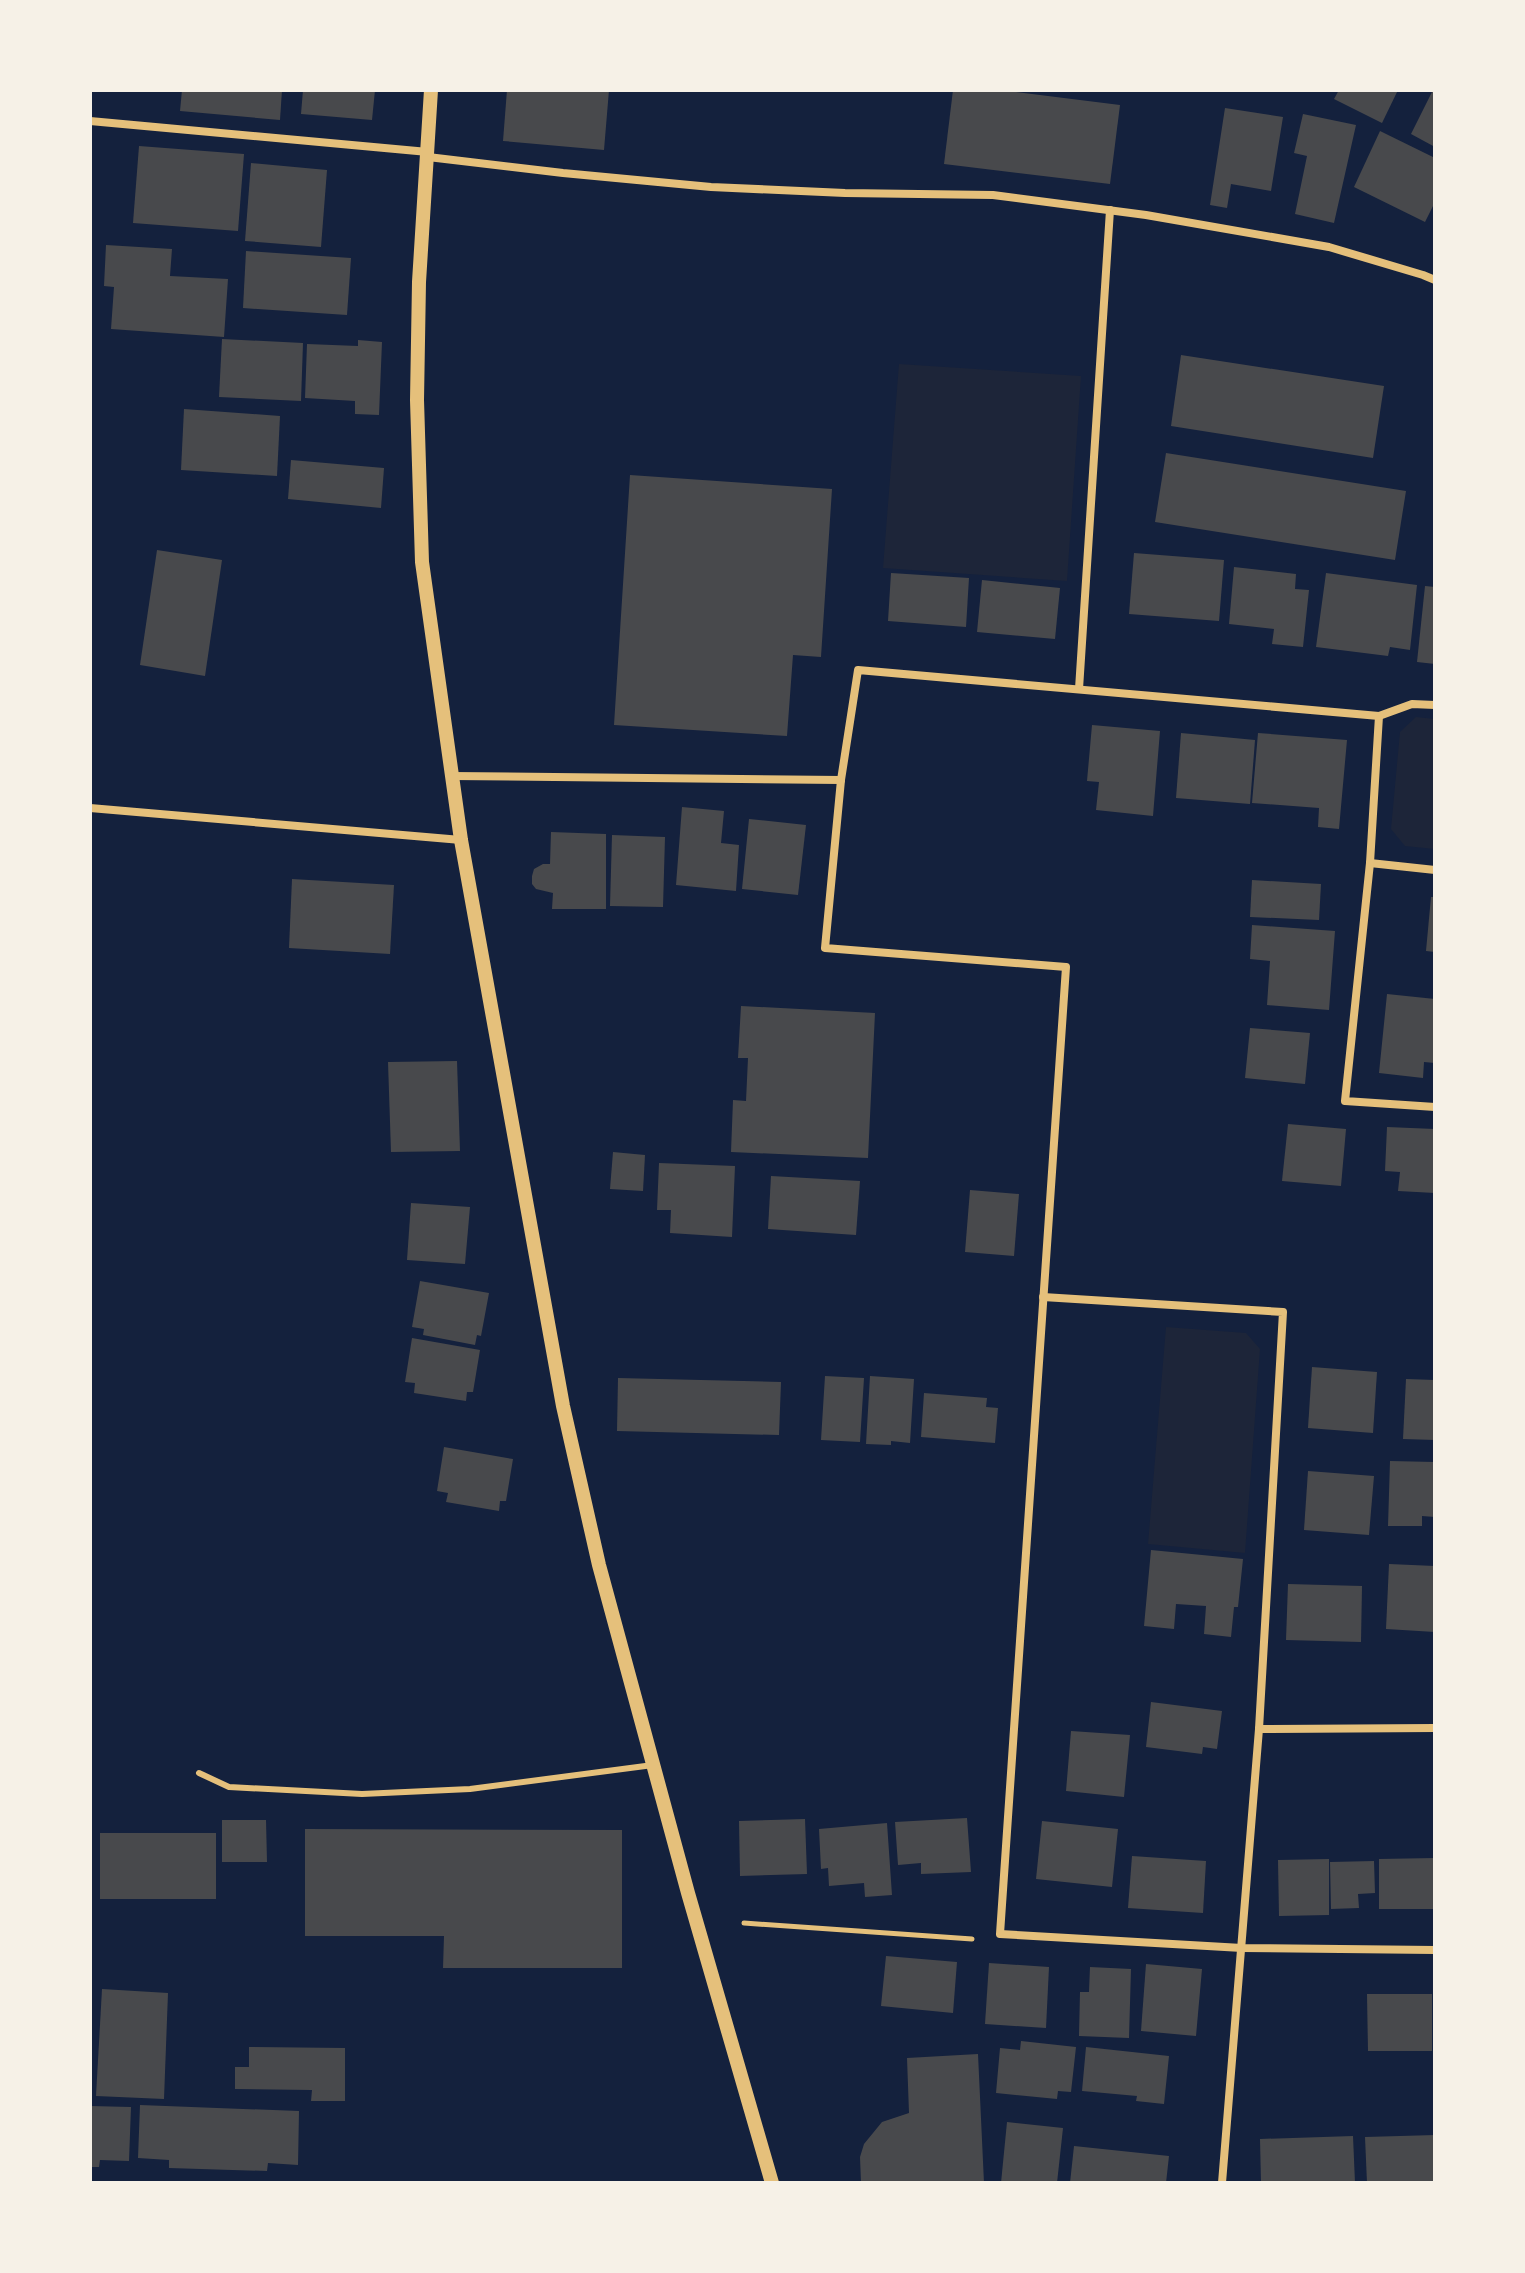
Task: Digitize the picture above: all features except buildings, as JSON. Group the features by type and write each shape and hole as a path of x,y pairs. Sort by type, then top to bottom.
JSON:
{"street":[{"path":"431,90 419,282 417,400 421,547 461,840 563,1406 599,1565 772,2183"},
{"path":"90,121 428,154 711,187 993,195 1110,210 1329,247 1435,280"},
{"path":"1079,689 1110,210"},
{"path":"1435,705 1412,704 1379,716 858,670 841,780 825,948 1066,967 1000,1934 1242,1948 1435,1950"},
{"path":"1379,716 1370,863 1345,1101 1435,1107"},
{"path":"451,776 841,780"},
{"path":"90,808 461,840"},
{"path":"1370,863 1435,870"},
{"path":"1043,1297 1283,1312 1259,1729 1222,2183"},
{"path":"1259,1729 1435,1728"}],"lane":[{"path":"199,1773 229,1787 362,1794 470,1789 653,1765"}],"path":[{"path":"744,1923 976,1939 1000,1934"}],"shaded area":[{"path":"899,364 1081,376 1067,581 883,568"},
{"path":"1416,717 1435,719 1435,849 1405,846 1391,829 1400,732"},
{"path":"1166,1327 1246,1333 1260,1349 1245,1553 1148,1544"}]}
